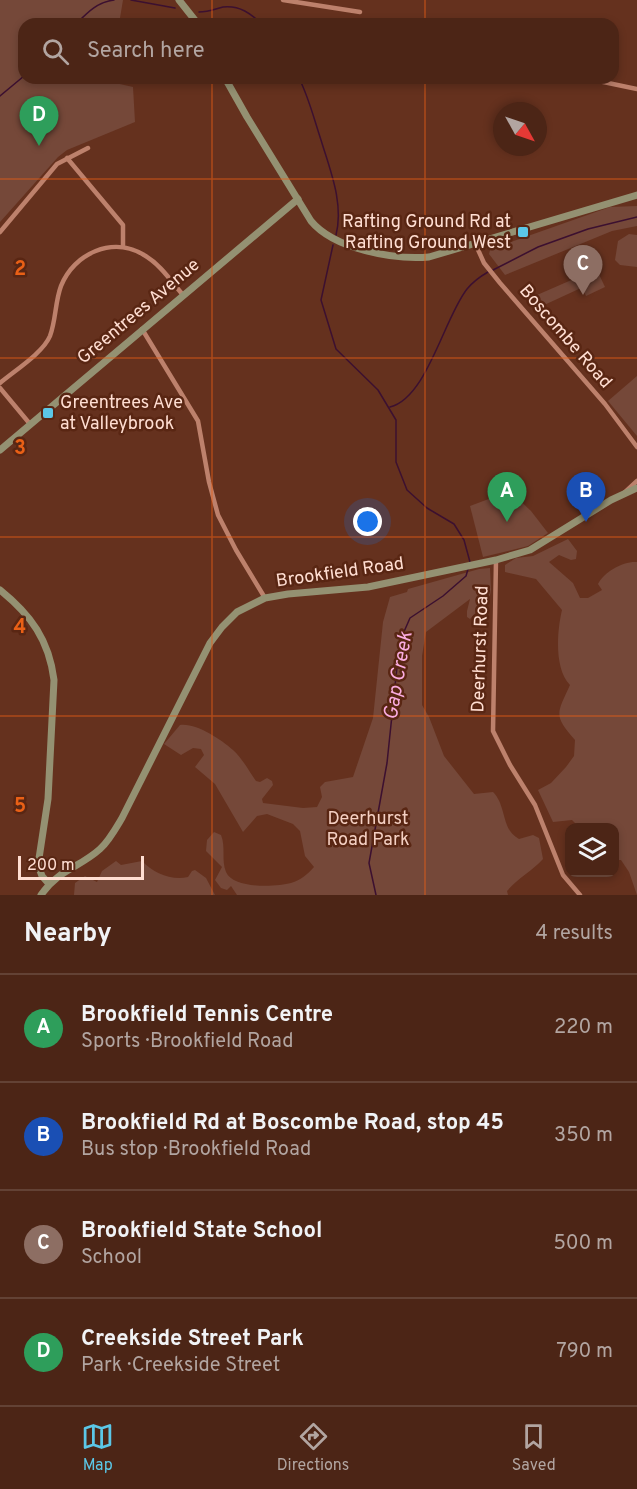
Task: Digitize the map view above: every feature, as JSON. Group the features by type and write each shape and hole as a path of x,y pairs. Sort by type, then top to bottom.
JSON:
{"main road":[{"path":"182,3 194,18"},
{"path":"228,84 311,221 323,232 345,245 402,257 429,257 637,195"},
{"name":"Greentrees Avenue","path":"0,450 298,199"},
{"name":"Brookfield Road","path":"41,895 60,874 101,849 122,818 210,643 237,612 265,598 368,588 496,560 539,546 623,494 637,488"},
{"path":"0,591 30,618 46,646 53,671 48,799 38,866 42,876 49,884"}],"street":[{"path":"283,0 360,12"},
{"path":"613,84 637,89"},
{"path":"0,232 57,164 88,148"},
{"path":"67,158 123,225 123,246"},
{"name":"Boscombe Road","path":"475,243 494,276 605,404 637,447"},
{"path":"0,383 43,346 50,336 61,287 68,272 81,259 93,252 123,246 144,255 156,264 183,295"},
{"path":"142,329 198,421 209,482 218,515 265,598"},
{"path":"0,388 30,424"},
{"path":"623,494 637,481"},
{"name":"Deerhurst Road","path":"496,560 493,731 510,765 535,805 563,875 580,895"}],"green space":[{"path":"0,0 123,0 120,18 18,18 18,84 120,84 133,87 135,122 67,150 58,157 0,222"},
{"path":"637,206 637,226 612,231 505,275 489,254 494,248 610,207"},
{"path":"629,234 637,235 637,267 620,265 615,260 618,241"},
{"path":"596,268 605,287 586,296 577,276"},
{"path":"576,278 581,288 542,306 537,295"},
{"path":"637,376 637,436 608,401"},
{"path":"510,491 531,511 548,533 528,546 483,557 470,506"},
{"path":"568,539 577,551 576,559 571,560 559,555 549,562 573,583 580,598 588,598 602,590 598,584 614,568 626,563 637,562 637,895 629,872 619,860 619,823 575,823 572,820 553,822 538,790 551,783 566,767 574,756 575,740 563,725 559,714 570,685 559,660 558,639 562,610 536,579 505,572 505,565 516,558 533,556"},
{"name":"Deerhurst Road Park","path":"490,568 491,590 487,611 479,609 470,619 467,617 470,599 426,632 422,656 422,705 444,756 474,794 493,792 513,835 519,839 533,835 539,838 543,859 511,886 507,891 508,895 237,895 231,886 227,890 221,888 215,880 222,867 206,851 207,840 214,832 221,835 226,872 230,878 237,881 266,886 295,882 314,867 305,856 300,831 293,824 267,814 257,816 243,832 215,784 195,767 204,755 201,749 193,748 181,755 164,744 180,725 201,729 233,750 256,781 260,782 267,778 272,781 273,785 262,799 263,803 303,808 317,807 322,797 320,787 325,782 353,777 373,718 383,622 390,597 407,592 408,589"},
{"path":"116,861 121,865 142,861 157,872 176,878 188,877 195,870 206,878 215,895 74,895 75,883 85,876 97,882 102,871"}],"waterway":[{"path":"82,18 97,6 114,0"},
{"path":"131,0 175,8"},
{"path":"199,12 235,7 254,18"},
{"path":"0,96 18,81"},
{"path":"302,84 335,187 338,211 336,235"},
{"path":"493,270 538,247 588,229 637,217"},
{"name":"Gap Creek","path":"333,245 321,300 336,349 378,390 396,420 396,462 407,490 427,508 454,524 464,540 470,562"},
{"path":"390,407 403,401 414,389 434,356 459,302 469,287 488,272"},
{"name":"Gap Creek","path":"376,895 369,863 387,763 397,667 403,634 410,618 443,596 466,576 468,569"}],"place":[{"name":"Creekside Street Park","path":"39,146"},
{"name":"Rafting Ground Rd at Rafting Ground West","path":"523,232"},
{"name":"Brookfield State School","path":"583,295"},
{"name":"Greentrees Ave at Valleybrook","path":"48,413"},
{"name":"Brookfield Tennis Centre","path":"507,522"},
{"name":"Brookfield Rd at Boscombe Road, stop 45","path":"586,522"}]}
